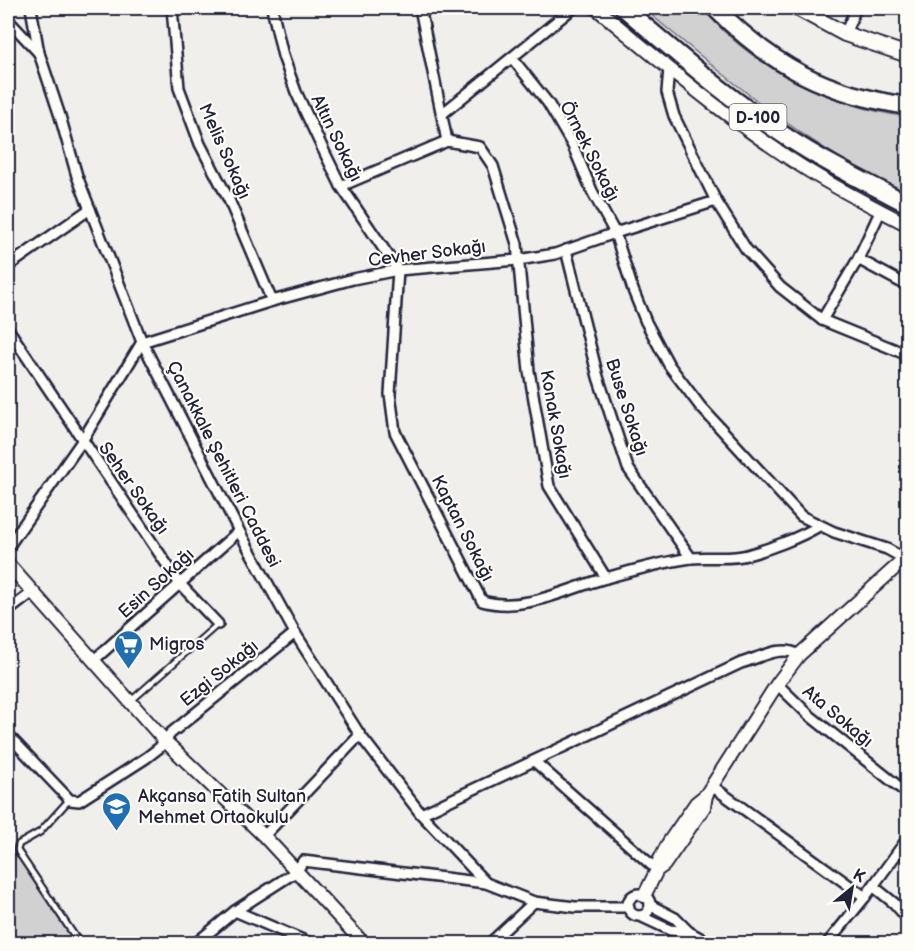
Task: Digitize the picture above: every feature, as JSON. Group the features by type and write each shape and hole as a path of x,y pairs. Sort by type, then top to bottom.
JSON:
{"highway":[{"name":"D-100","path":"624,8 697,70 782,134 828,163 908,204"},
{"path":"715,8 750,41 778,62 801,75 847,93 908,106"}],"main road":[{"path":"596,8 669,69 770,145 818,177 908,225"},
{"path":"797,8 845,34 908,55"},
{"path":"647,900 657,870 664,865 677,848 704,807 709,791 777,684 799,655 905,557"},
{"path":"8,564 164,740 264,836 364,944"}],"street":[{"name":"Çanakkale Şehitleri Caddesi","path":"31,8 39,53 77,176 142,342 239,531 295,633 360,735 421,814 486,883"},
{"name":"Melis Sokağı","path":"172,8 179,88 200,144 229,200 272,301"},
{"name":"Altın Sokağı","path":"272,8 282,56 296,92 341,186 398,270"},
{"path":"341,186 447,141 420,8"},
{"path":"442,114 573,8"},
{"path":"845,34 856,8"},
{"path":"9,24 39,53"},
{"name":"Örnek Sokağı","path":"512,58 548,104 573,146 592,190 615,233 646,322 669,364 700,406 801,516 819,526 905,557"},
{"path":"669,69 667,92 674,116 716,201 752,257 780,287 822,320 908,355"},
{"name":"Konak Sokağı","path":"447,141 480,147 493,166 517,244 529,371 549,486 606,578"},
{"name":"Cevher Sokağı","path":"142,342 272,301 353,279 398,270 518,260 555,254 716,201"},
{"path":"8,266 90,208"},
{"path":"822,320 858,259 881,210"},
{"name":"Buse Sokağı","path":"566,250 598,377 628,468 692,558"},
{"path":"858,259 908,286"},
{"name":"Kaptan Sokağı","path":"398,270 390,394 395,432 482,600 496,605 511,605 543,598 606,578 692,558 744,556 819,526"},
{"name":"Seher Sokağı","path":"8,328 180,584 218,624"},
{"path":"8,546 82,441 142,342"},
{"name":"Esin Sokağı","path":"94,660 239,531"},
{"path":"8,611 33,592"},
{"name":"Ezgi Sokağı","path":"70,800 79,801 146,758 159,748 164,740 295,633"},
{"path":"421,814 741,663 783,650 799,655"},
{"name":"Ata Sokağı","path":"777,684 809,715 908,794"},
{"path":"8,735 70,800"},
{"path":"264,836 360,735"},
{"path":"534,761 657,870"},
{"path":"709,791 865,897"},
{"path":"827,944 907,839"},
{"path":"195,944 235,911 297,871 303,861 486,883 534,902 576,907 629,907"},
{"path":"873,886 894,903 908,919"},
{"path":"689,932 670,930 633,914 629,903 633,896 637,895 647,900 675,918 689,932 705,942"},
{"path":"640,916 647,913 647,900"},
{"path":"489,944 534,902"},
{"path":"235,911 312,944"}],"lane":[{"path":"130,702 218,624"},
{"path":"70,800 40,832 19,844 17,850 80,944"}],"shaded area":[{"path":"643,8 703,8 744,49 795,81 851,104 907,117 907,195 871,177 802,134 705,60"},
{"path":"8,831 16,854 75,943 8,943"}],"place":[{"name":"Migros","path":"128,670"},
{"name":"Akçansa Fatih Sultan Mehmet Ortaokulu","path":"117,832"}]}
